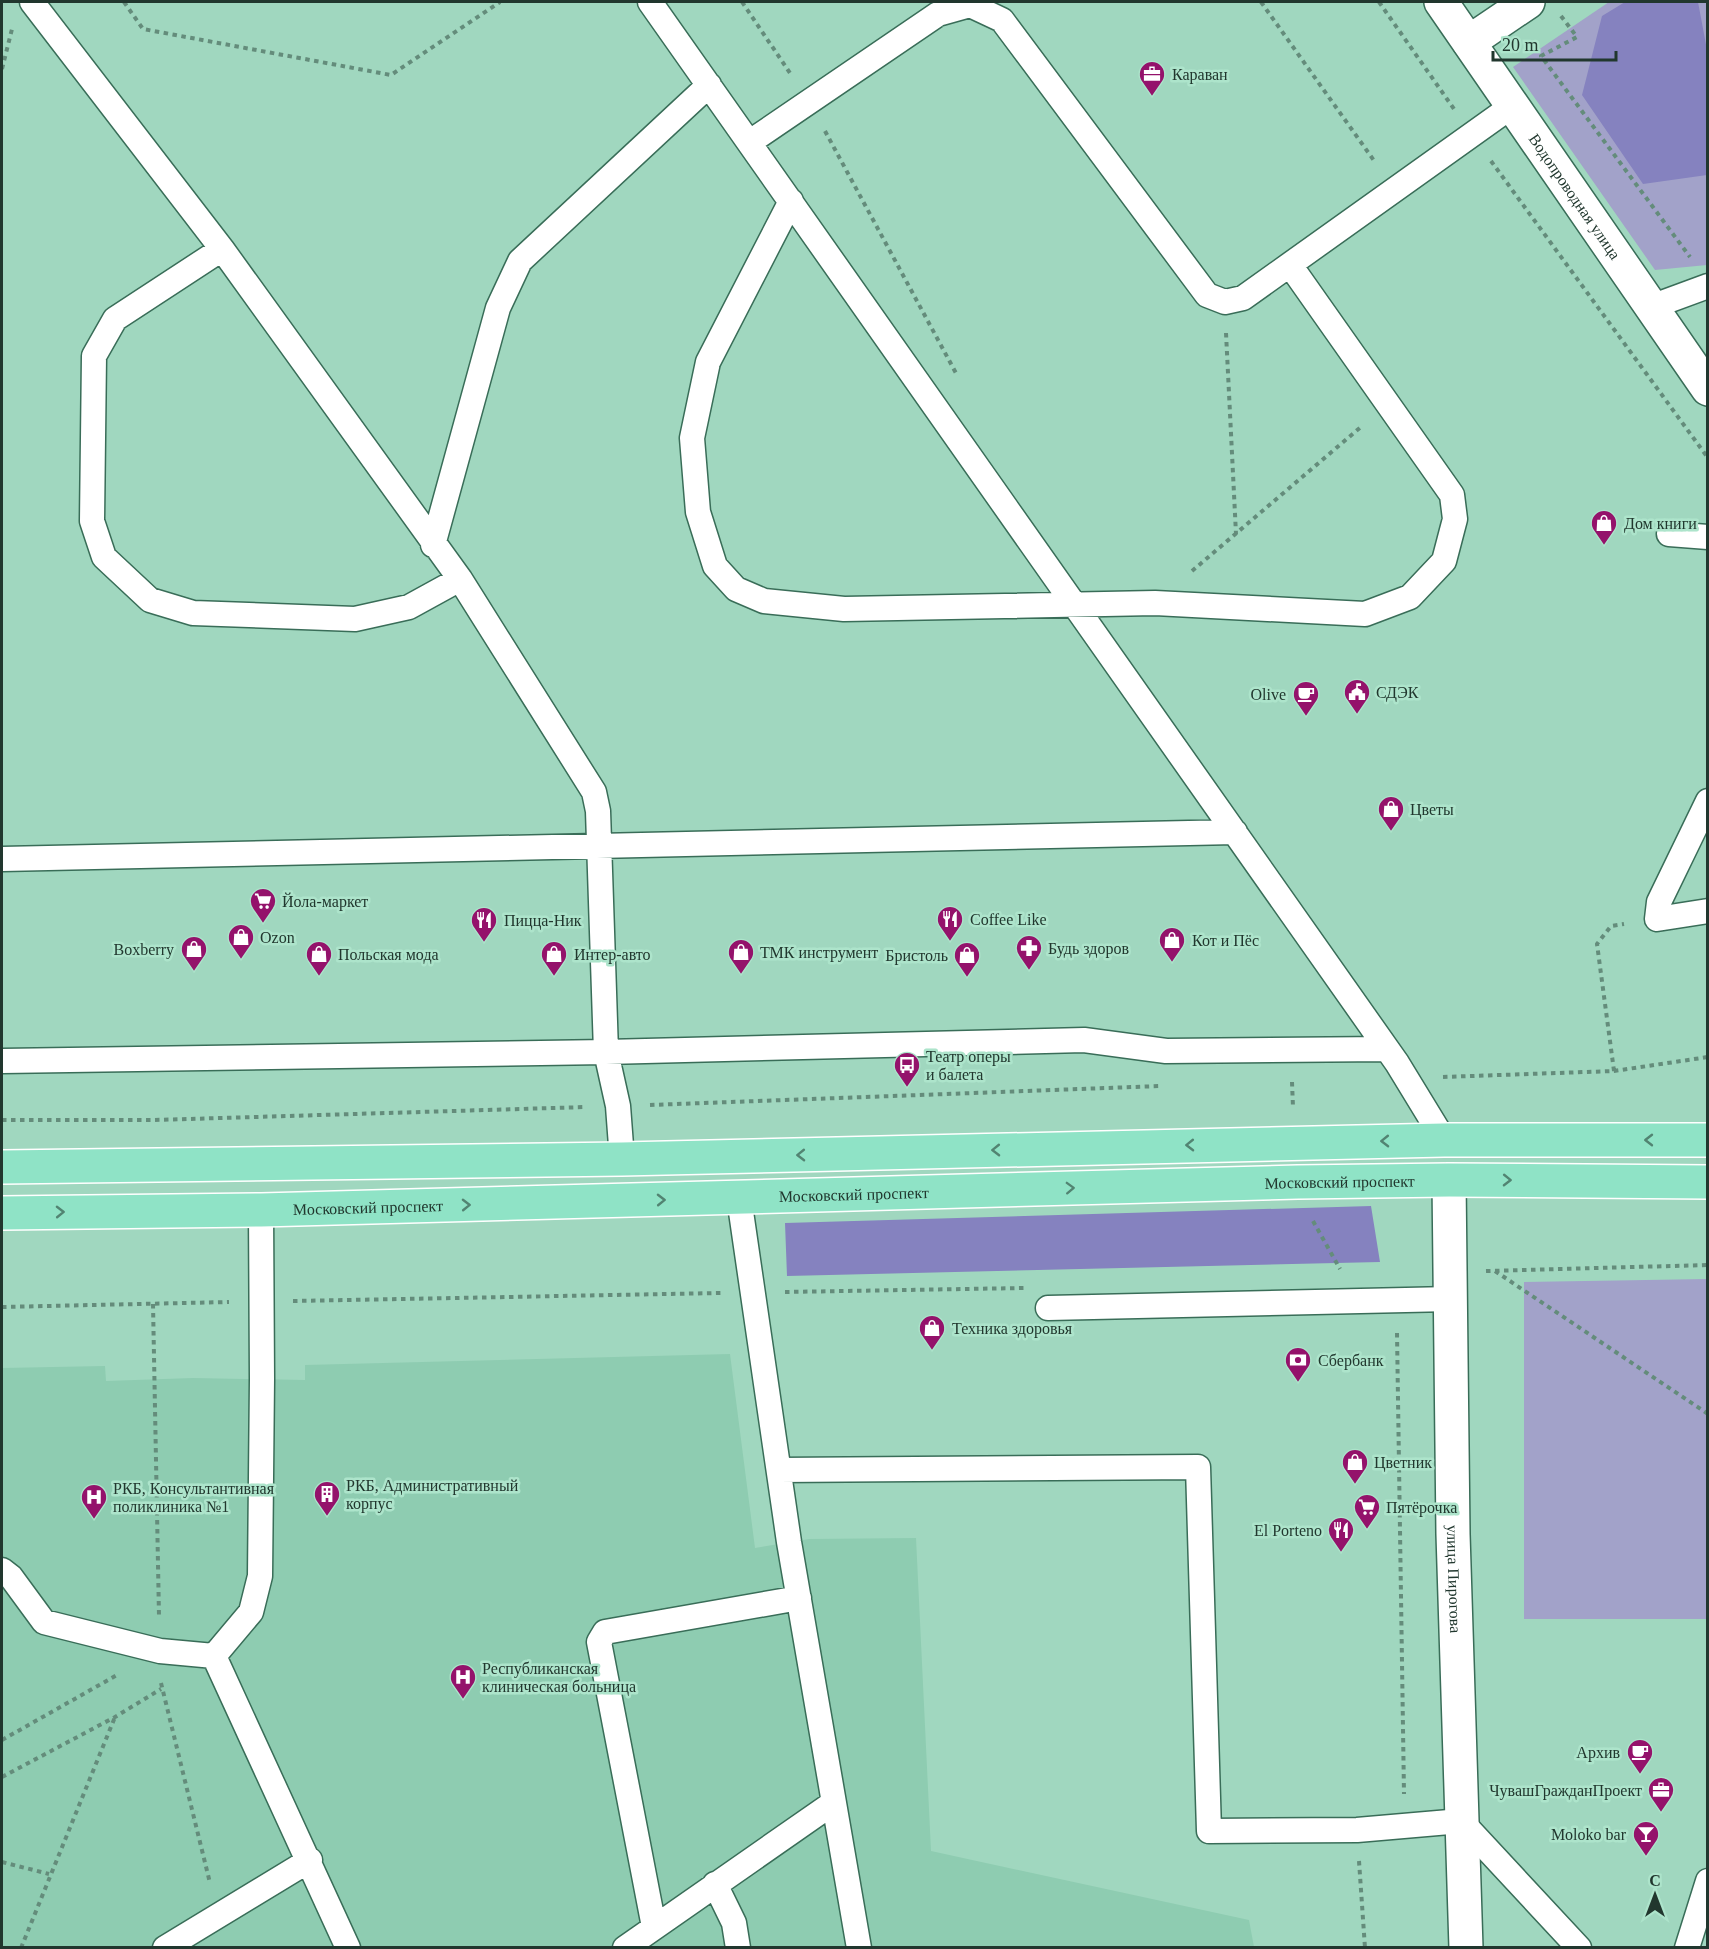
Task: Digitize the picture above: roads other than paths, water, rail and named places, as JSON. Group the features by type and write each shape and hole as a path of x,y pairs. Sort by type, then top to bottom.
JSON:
{"main road":[{"path":"2,1167 622,1159 1444,1140 1707,1140"},
{"name":"улица Пирогова","path":"1444,1140 1449,1180"},
{"name":"Московский проспект","path":"2,1213 261,1210 1238,1183 1449,1180 1707,1182"}],"street":[{"name":"Водопроводная улица","path":"1442,2 1707,389"},
{"path":"1469,42 1542,6"},
{"name":"улица Пирогова","path":"1449,1180 1453,1534 1467,1947"}],"lane":[{"path":"32,2 222,249 433,545 460,579 594,792 598,811 606,1052 618,1106 622,1159"},
{"path":"650,2 1387,1049 1444,1140"},
{"path":"750,142 938,14 970,5 1002,20 1207,295 1225,302 1243,298 1512,106"},
{"path":"433,545 498,308 520,261 709,85"},
{"path":"791,201 708,362 692,438 698,512 715,566 736,589 764,601 843,609 1155,603 1365,614 1410,597 1444,561 1455,519 1452,495 1290,265"},
{"path":"222,249 116,319 94,356 92,521 104,557 150,600 193,613 355,619 409,606 460,579"},
{"path":"1651,307 1707,286"},
{"path":"1669,534 1707,537"},
{"path":"1707,801 1659,902 1658,919 1707,911"},
{"path":"2,859 599,848 1234,832"},
{"path":"2,1061 606,1052 1084,1040 1166,1051 1387,1049"},
{"path":"739,1198 799,1598 859,1947"},
{"path":"214,1656 251,1612 260,1576 261,1210"},
{"path":"1048,1308 1451,1299"},
{"path":"779,1470 1198,1467 1209,1831 1356,1830 1461,1821 1579,1947"},
{"path":"2,1570 11,1577 44,1622 159,1651 214,1656"},
{"path":"654,1927 599,1642 605,1632 799,1598"},
{"path":"214,1656 310,1860 348,1947"},
{"path":"625,1947 833,1803"},
{"path":"165,1947 310,1860"},
{"path":"1687,1947 1707,1881"},
{"path":"716,1884 734,1923 738,1947"}],"place":[{"name":"Караван","path":"1152,97"},
{"name":"Дом книги","path":"1604,546"},
{"name":"СДЭК","path":"1357,715"},
{"name":"Olive","path":"1306,717"},
{"name":"Цветы","path":"1391,832"},
{"name":"Йола-маркет","path":"263,924"},
{"name":"Coffee Like","path":"950,942"},
{"name":"Пицца-Ник","path":"484,943"},
{"name":"Ozon","path":"241,960"},
{"name":"Кот и Пёс","path":"1172,963"},
{"name":"Будь здоров","path":"1029,971"},
{"name":"Boxberry","path":"194,972"},
{"name":"ТМК инструмент","path":"741,975"},
{"name":"Польская мода","path":"319,977"},
{"name":"Интер-авто","path":"554,977"},
{"name":"Бристоль","path":"967,978"},
{"name":"Театр оперы и балета","path":"907,1088"},
{"name":"Техника здоровья","path":"932,1351"},
{"name":"Сбербанк","path":"1298,1383"},
{"name":"Цветник","path":"1355,1485"},
{"name":"РКБ, Административный корпус","path":"327,1517"},
{"name":"РКБ, Консультантивная поликлиника №1","path":"94,1520"},
{"name":"Пятёрочка","path":"1367,1530"},
{"name":"El Porteno","path":"1341,1553"},
{"name":"Республиканская клиническая больница","path":"463,1700"},
{"name":"Архив","path":"1640,1775"},
{"name":"ЧувашГражданПроект","path":"1661,1813"},
{"name":"Moloko bar","path":"1646,1857"}]}
